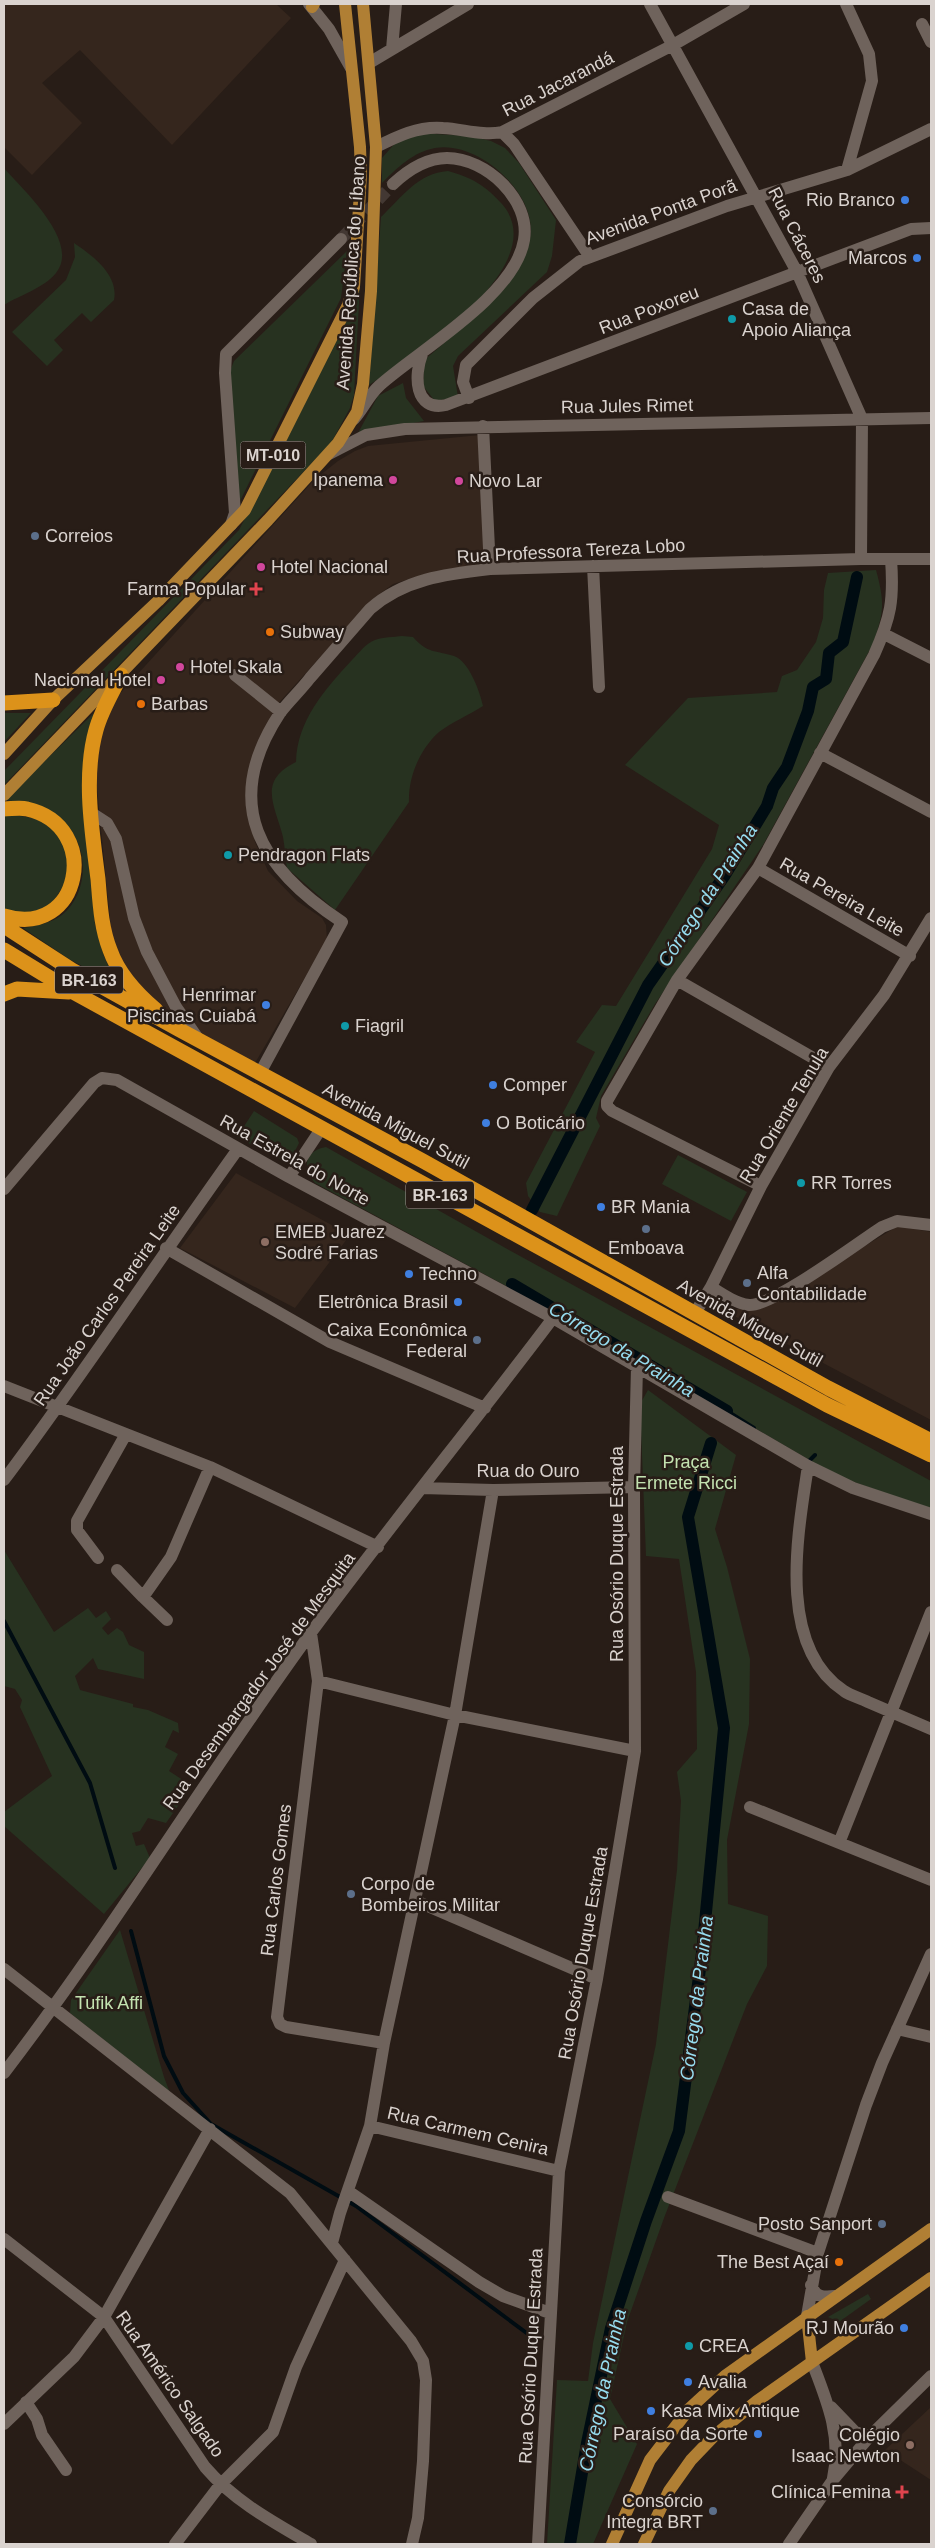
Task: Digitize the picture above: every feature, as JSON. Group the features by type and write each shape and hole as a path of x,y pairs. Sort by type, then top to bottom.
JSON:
{"highway":[{"path":"121,675 104,707 96,731 92,758 90,812 103,929 110,952 122,973 143,999 178,1029"},
{"path":"4,703 53,700"},
{"path":"4,810 25,808 46,816 63,830 73,849 75,871 70,892 56,910 37,919 15,920 4,916"},
{"name":"Avenida Miguel Sutil","path":"4,926 72,970 178,1029 423,1161 828,1388 931,1441"},
{"name":"Avenida Miguel Sutil","path":"4,950 73,992 321,1129 827,1405 931,1456"},
{"path":"4,994 17,989 73,992"}],"main road":[{"name":"Avenida República do Líbano","path":"4,754 53,700 158,601 245,510 348,305 354,287 359,209 360,147 345,4"},
{"name":"Avenida República do Líbano","path":"4,795 121,675 329,454 353,421 361,400 363,384 373,236 376,147 363,4"},
{"path":"612,2544 650,2460 684,2415 725,2376 931,2229"},
{"path":"644,2544 669,2491 691,2460 714,2436 757,2400 931,2278"},
{"path":"807,2316 812,2362"}],"street":[{"path":"392,49 396,4"},
{"path":"368,63 468,4"},
{"name":"Rua Cáceres","path":"650,4 798,272 862,419 861,558"},
{"name":"Rua Jacarandá","path":"376,147 403,133 419,129 441,128 493,134 502,132 673,46 744,4"},
{"path":"846,4 869,54 872,81 847,170"},
{"path":"312,5 329,29 353,73"},
{"path":"922,24 931,42"},
{"name":"Avenida Ponta Porã","path":"469,398 463,387 463,376 470,360 557,278 580,261 757,196 784,190 847,170 931,129"},
{"path":"502,132 514,144 590,257"},
{"path":"353,421 379,386 422,354 483,300 513,268 524,240 524,219 518,203 502,184 472,163 447,158 425,162 404,174 393,184"},
{"name":"Rua Poxoreu","path":"422,354 417,385 428,402 441,406 469,398 911,230 931,228"},
{"path":"231,525 235,513 225,373 226,354 341,239"},
{"name":"Rua Jules Rimet","path":"329,454 349,443 374,433 405,429 931,418"},
{"path":"483,426 490,569"},
{"name":"Rua Professora Tereza Lobo","path":"260,1073 342,922 321,908 286,878 265,851 253,819 251,792 256,766 263,746 281,712 370,609 385,596 401,588 434,577 490,569 861,558 931,559"},
{"path":"761,1186 612,1111 607,1106 607,1099 676,980 758,868 884,634 892,602 891,559"},
{"path":"593,566 599,687"},
{"path":"884,634 931,658"},
{"path":"235,675 281,712"},
{"path":"820,753 931,812"},
{"path":"90,812 107,823 116,839 134,918 147,952 176,1007 199,1040"},
{"name":"Rua Pereira Leite","path":"758,868 910,956"},
{"name":"Rua Oriente Tenula","path":"695,1313 761,1186 829,1066 860,1029 910,956 931,918"},
{"path":"676,980 829,1066"},
{"name":"Rua Estrela do Norte","path":"4,1189 94,1083 102,1078 117,1080 289,1177 553,1318 808,1466 853,1488 931,1514"},
{"path":"289,1177 321,1129"},
{"name":"Rua João Carlos Pereira Leite","path":"4,1480 58,1408 166,1248 238,1149"},
{"path":"710,1287 731,1299 750,1305 763,1302 788,1289 882,1227 897,1221 931,1225"},
{"path":"166,1248 330,1342 485,1408"},
{"name":"Rua Desembargador José de Mesquita","path":"4,2073 53,2009 198,1794 311,1633 553,1318"},
{"name":"Rua Osório Duque Estrada","path":"538,2544 559,2171 597,1979 635,1751 634,1487 637,1367"},
{"path":"4,1386 210,1467 378,1547"},
{"path":"98,1558 77,1530 77,1521 126,1434"},
{"path":"808,1466 797,1544 799,1614 802,1627 823,1672 844,1691 931,1729"},
{"path":"143,1597 158,1580 171,1557 210,1467"},
{"name":"Rua do Ouro","path":"422,1488 493,1490 634,1487"},
{"path":"332,2243 370,2126 384,2043 455,1715 493,1490"},
{"path":"117,1570 167,1620"},
{"path":"839,1844 931,1612"},
{"name":"Rua Carlos Gomes","path":"311,1633 318,1681 277,2017 280,2024 286,2027 384,2043"},
{"path":"318,1681 455,1715 635,1751"},
{"path":"750,1808 931,1880"},
{"path":"416,1901 597,1979"},
{"path":"807,2316 818,2253 866,2105 931,1954"},
{"path":"4,1970 210,2129 290,2194 411,2341 423,2361 426,2380 423,2461 418,2518 412,2544"},
{"path":"898,2029 931,2037"},
{"name":"Rua Carmem Cenira","path":"370,2126 559,2171"},
{"path":"4,2424 74,2357 104,2317 210,2129"},
{"path":"347,2194 503,2296 550,2312"},
{"path":"668,2197 818,2253"},
{"path":"316,2224 341,2211"},
{"name":"Rua Américo Salgado","path":"4,2239 104,2317 205,2467 220,2485 249,2507 311,2544"},
{"path":"175,2544 220,2485 273,2432 296,2367 345,2260"},
{"path":"811,2285 814,2292 821,2297 836,2296"},
{"path":"812,2362 832,2416 837,2446 833,2480"},
{"path":"789,2544 833,2480 870,2436 931,2376"},
{"path":"827,2401 856,2432 870,2436"},
{"path":"26,2402 37,2419 42,2435 66,2470"}],"shaded area":[{"path":"4,4 276,4 291,18 172,145 80,50 42,83 82,123 32,175 4,147"},
{"path":"480,435 485,563 426,574 393,584 373,599 275,707 248,813 255,842 268,871 297,901 322,918 326,925 327,940 255,1063 173,1018 149,1001 128,975 112,940 95,768 102,727 116,698 314,480 338,461 368,446"},
{"name":"EMEB Juarez Sodré Farias","path":"236,1173 350,1235 295,1308 180,1248"},
{"path":"898,1226 931,1232 931,1420 721,1309 760,1309"},
{"name":"Colégio Isaac Newton","path":"931,2407 931,2480 885,2450"}],"green space":[{"path":"417,133 470,136 491,141 505,148 519,163 556,220 552,256 547,272 458,356 453,366 458,397 435,401 423,386 424,360 485,304 515,268 525,253 530,239 530,222 525,205 515,188 502,174 486,161 452,148 435,148 420,153 400,166 382,183 382,158 397,141"},
{"path":"4,168 35,203 56,232 61,247 62,260 56,273 45,283 4,305"},
{"path":"448,171 478,183 502,204 513,228 510,254 495,281 472,307 415,354 369,385 381,217 419,181 428,176"},
{"path":"74,243 96,260 109,274 113,282 114,300 91,322 82,313 54,340 63,350 47,366 12,332 66,280 75,257"},
{"path":"347,251 341,298 238,505 230,371 234,361"},
{"path":"360,284 354,395 350,408 331,443 4,785 4,771 239,530 350,314"},
{"path":"403,383 406,398 424,421 358,433 378,396"},
{"path":"876,570 881,591 882,607 873,644 763,845 655,1004 601,1096 596,1118 600,1126 557,1216 540,1212 528,1196 526,1183 595,1052 576,1042 602,1005 616,1006 712,849 719,825 625,765 688,698 777,692 782,676 797,670 816,642 823,618 824,590 828,573"},
{"path":"413,637 432,651 459,659 469,670 483,706 444,728 426,747 413,773 409,802 335,910 287,868 283,837 273,804 273,786 276,777 284,769 296,762 301,733 307,719 332,682 369,643 381,638"},
{"path":"96,711 88,853 95,925 104,956 117,985 69,959 23,928 53,920 62,915 78,894 83,868 77,841 71,830 61,820 49,812 34,806 5,800"},
{"path":"4,713 31,713 4,742"},
{"path":"4,815 27,817 42,821 55,830 62,840 71,874 51,903 39,911 31,913 4,912"},
{"path":"254,1111 297,1138 299,1143 291,1159 285,1162 237,1137"},
{"path":"326,1147 509,1250 931,1481 931,1510 835,1475 573,1322 315,1183 308,1172 307,1161 313,1152"},
{"path":"678,1155 747,1192 731,1221 662,1184"},
{"name":"Praça Ermete Ricci","path":"648,1390 736,1455 715,1529 727,1567 750,1659 749,1724 727,1840 728,1904 768,1916 767,1966 747,2004 664,2218 627,2322 610,2399 637,2444 593,2544 547,2544 557,2380 588,2381 593,2343 656,2044 677,1870 681,1801 677,1772 697,1749 696,1672 679,1559 646,1556 640,1404"},
{"path":"4,1550 54,1632 88,1608 96,1618 106,1611 111,1619 102,1628 108,1635 117,1628 123,1632 129,1645 144,1652 144,1679 98,1669 93,1658 75,1676 80,1690 133,1704 133,1707 148,1710 178,1723 179,1733 173,1730 165,1747 178,1754 169,1771 192,1786 166,1823 148,1818 140,1831 132,1833 136,1846 144,1844 150,1858 104,1914 4,1826 4,1812 52,1776 20,1707 22,1700 15,1689 4,1686"},
{"name":"Tufik Affi","path":"120,1930 170,2093 70,2013 71,2000"},
{"path":"868,2294 871,2299 839,2322 828,2317"}],"waterway":[{"name":"Córrego da Prainha","path":"532,1210 648,985 725,875 767,806 773,788 787,767 808,711 813,687 826,679 829,653 843,642 857,577"},
{"name":"Córrego da Prainha","path":"512,1284 727,1411 725,1415"},
{"path":"727,1411 754,1428"},
{"name":"Córrego da Prainha","path":"570,2544 587,2443 611,2328 646,2221 679,2131 702,1953 724,1728 688,1517 711,1443"},
{"path":"809,1461 815,1455"},
{"path":"4,1621 90,1783 115,1868"},
{"path":"131,1931 164,2056 183,2093 211,2124 356,2206 532,2337"}],"tunnel":[{"path":"341,239 393,184"}],"place":[{"name":"Rio Branco","path":"905,200"},
{"name":"Marcos","path":"917,258"},
{"name":"Casa de Apoio Aliança","path":"732,319"},
{"name":"Ipanema","path":"393,480"},
{"name":"Novo Lar","path":"459,481"},
{"name":"Correios","path":"35,536"},
{"name":"Hotel Nacional","path":"261,567"},
{"name":"Farma Popular","path":"256,589"},
{"name":"Subway","path":"270,632"},
{"name":"Hotel Skala","path":"180,667"},
{"name":"Nacional Hotel","path":"161,680"},
{"name":"Barbas","path":"141,704"},
{"name":"Pendragon Flats","path":"228,855"},
{"name":"Henrimar Piscinas Cuiabá","path":"266,1005"},
{"name":"Fiagril","path":"345,1026"},
{"name":"Comper","path":"493,1085"},
{"name":"O Boticário","path":"486,1123"},
{"name":"RR Torres","path":"801,1183"},
{"name":"BR Mania","path":"601,1207"},
{"name":"Emboava","path":"646,1229"},
{"name":"EMEB Juarez Sodré Farias","path":"265,1242"},
{"name":"Techno","path":"409,1274"},
{"name":"Alfa Contabilidade","path":"747,1283"},
{"name":"Eletrônica Brasil","path":"458,1302"},
{"name":"Caixa Econômica Federal","path":"477,1340"},
{"name":"Corpo de Bombeiros Militar","path":"351,1894"},
{"name":"Posto Sanport","path":"882,2224"},
{"name":"The Best Açaí","path":"839,2262"},
{"name":"RJ Mourão","path":"904,2328"},
{"name":"CREA","path":"689,2346"},
{"name":"Avalia","path":"688,2382"},
{"name":"Kasa Mix Antique","path":"651,2411"},
{"name":"Paraíso da Sorte","path":"758,2434"},
{"name":"Colégio Isaac Newton","path":"910,2445"},
{"name":"Clínica Femina","path":"902,2492"},
{"name":"Consórcio Integra BRT","path":"713,2511"}]}
